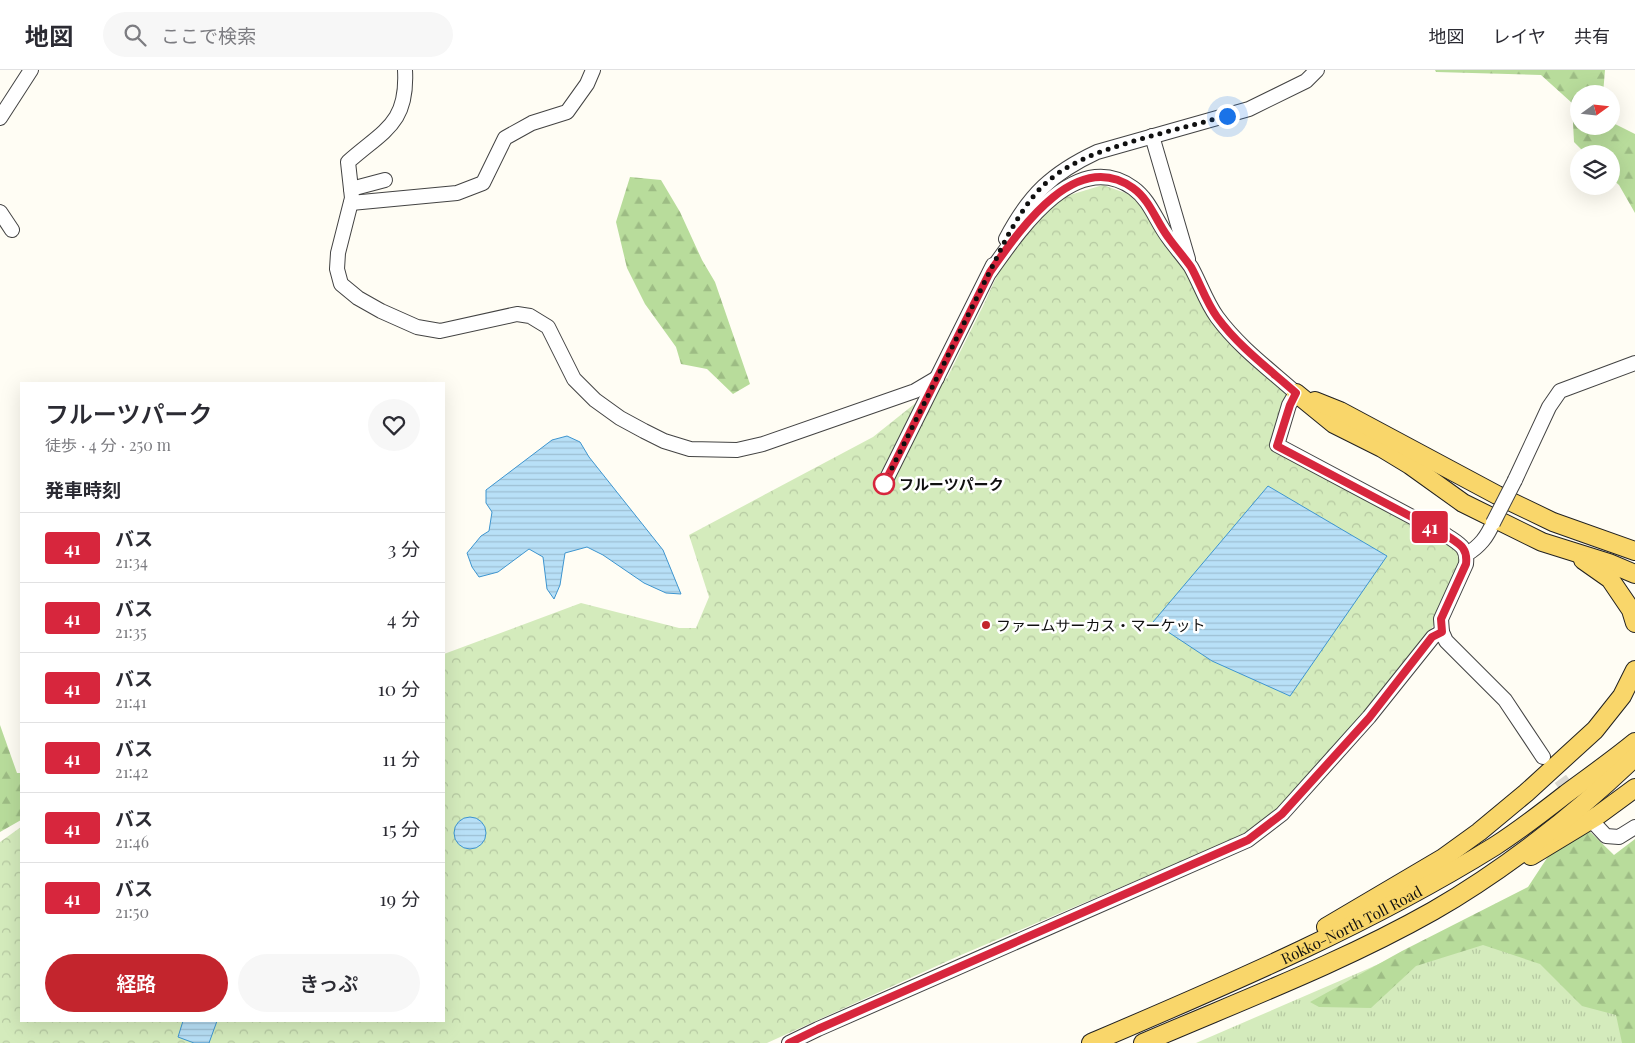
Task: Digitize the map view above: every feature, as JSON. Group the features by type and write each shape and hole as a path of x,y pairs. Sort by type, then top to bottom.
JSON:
{"main road":[{"path":"1296,393 1340,411 1413,458 1463,503 1542,542 1609,563 1635,574"},
{"path":"1413,458 1482,477 1556,511 1590,536 1635,563"},
{"path":"1590,536 1635,551"},
{"path":"1571,550 1610,579 1631,610 1635,623"},
{"path":"1219,988 1442,858 1479,832 1526,793 1595,730 1622,696 1635,670"},
{"name":"Rokko-North Toll Road","path":"1594,774 1635,732"},
{"name":"Rokko-North Toll Road","path":"1091,1043 1219,988 1352,926 1434,883 1497,844 1635,742"},
{"name":"Rokko-North Toll Road","path":"1143,1043 1361,948 1433,911 1492,873 1565,819 1635,757"},
{"name":"Rokko-North Toll Road","path":"1609,782 1635,764"},
{"path":"1492,873 1537,853 1597,816 1635,788"}],"street":[{"path":"0,118 31,70"},
{"path":"405,70 405,91 397,118 385,131 348,162 351,203 338,253 337,269 341,284 358,298 381,311 417,326 440,331 517,314 530,316 548,327 574,379 595,400 620,418 644,431 664,441 690,449 737,450 763,444 915,391 937,378"},
{"path":"351,203 457,193 482,183 506,138 532,123 568,112 588,84 593,70"},
{"path":"884,484 990,272 1024,208 1038,190 1075,162 1097,152 1249,109 1306,81 1317,70"},
{"path":"1152,136 1190,267"},
{"path":"990,272 1006,248 1052,196 1075,184 1103,176 1118,180 1133,189 1146,202 1167,236 1190,267 1216,316 1241,345 1296,393 1290,405 1277,446 1446,535 1462,546 1467,554 1466,564 1441,619 1442,632 1446,641 1505,700 1543,757"},
{"path":"351,189 384,180"},
{"path":"0,212 12,230"},
{"path":"1467,554 1475,550 1486,538 1549,407 1560,391 1635,363"},
{"path":"789,1043 1248,840 1282,814 1369,718 1432,637 1442,632"},
{"path":"1592,821 1606,836 1619,837 1635,827"}],"green space":[{"path":"1435,70 1605,70 1604,85 1570,85 1570,101 1541,75 1436,72"},
{"path":"1620,126 1635,134 1635,213 1620,187 1620,145 1577,145 1574,142 1574,135 1620,135"},
{"path":"630,177 661,180 680,212 702,260 715,282 750,384 733,394 707,369 681,364 676,347 645,304 627,268 616,222"},
{"path":"1103,185 1131,195 1189,269 1224,333 1296,393 1274,448 1434,535 1462,553 1456,576 1437,621 1386,689 1278,810 1241,836 961,955 767,1043 0,1043 0,842 20,828 20,1022 445,1022 445,654 581,603 679,628 696,628 709,597 689,535 873,437 947,378 1015,237 1040,204"},
{"path":"0,725 17,773 20,773 20,821 0,832"},
{"path":"1580,822 1614,855 1635,839 1635,1043 1622,1043 1616,1015 1582,1006 1540,964 1483,945 1416,966 1371,1008 1319,1007 1310,1002 1402,951 1528,887 1564,832"},
{"path":"1523,908 1616,972 1635,1043 1196,1043 1402,954"}],"water":[{"path":"567,436 580,442 589,457 663,550 681,594 666,593 644,583 603,555 587,547 565,553 560,585 554,599 547,589 543,557 529,549 498,572 479,577 472,567 467,553 481,536 489,531 492,512 486,503 486,490 552,440"},
{"path":"1268,486 1387,556 1290,696 1212,661 1153,622"},
{"path":"470,817 482,821 486,833 482,845 470,849 458,845 454,833 458,821"},
{"path":"183,1022 217,1022 209,1043 194,1043 178,1037"}],"tunnel":[{"path":"1548,762 1575,799"}],"bus line":[{"name":"41","path":"789,1043 1248,840 1282,814 1369,718 1432,637 1442,632 1441,619 1466,564 1467,554 1462,546 1446,535 1277,446 1290,405 1296,393 1241,345 1216,316 1190,267 1167,236 1146,202 1133,189 1118,180 1103,176 1075,184 1052,196 1006,248 990,272 884,484"}],"place":[{"name":"フルーツパーク","path":"884,484"},
{"name":"ファームサーカス・マーケット","path":"986,625"}],"route":[{"path":"884,484 1007,237 1024,208 1038,190 1075,162 1097,152 1227,116"}]}
